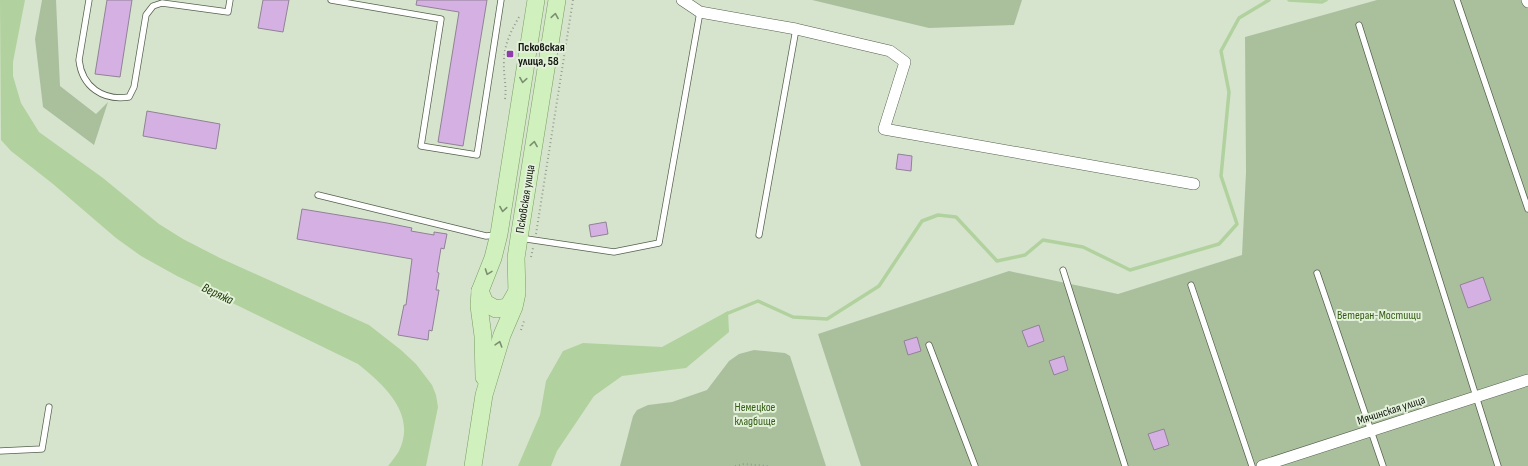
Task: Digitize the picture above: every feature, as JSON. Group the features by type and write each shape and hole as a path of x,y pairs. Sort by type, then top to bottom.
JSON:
{"main road":[{"name":"Псковская улица","path":"484,395 484,336 479,306 480,291 493,258 499,234 536,0"},
{"name":"Псковская улица","path":"473,466 484,395 502,335 514,307 517,293 516,258 557,0"},
{"path":"480,291 485,303 496,309 508,307 517,293"}],"street":[{"path":"682,0 700,12 796,29 890,51 905,62 884,129 1194,184"},
{"name":"Мячинская улица","path":"1262,466 1372,429 1528,380"}],"lane":[{"path":"89,0 79,60 80,68 91,88 100,95 118,99 129,97 134,87 146,15 153,6 162,3 228,12 230,0"},
{"path":"331,0 441,20 421,146 477,155 502,0"},
{"path":"1457,0 1528,209"},
{"path":"519,238 614,252 659,243 700,12"},
{"path":"1359,25 1498,466"},
{"path":"760,235 796,29"},
{"path":"318,195 486,236 499,234"},
{"path":"1063,270 1125,466"},
{"path":"1317,273 1372,429 1383,466"},
{"path":"1191,285 1252,466"},
{"path":"929,345 975,466"},
{"path":"0,451 42,449 48,407"}],"path":[{"path":"505,102 507,86 504,62 506,47 510,34 520,15"},
{"path":"735,466 744,464 768,466"}],"green space":[{"path":"42,0 56,0 60,86 96,114 108,102 94,145 43,107 35,39"},
{"path":"812,0 1022,0 1014,25 929,28"},
{"name":"Ветеран-Мостищи","path":"1377,0 1528,0 1528,466 861,466 818,334 1009,271 1118,294 1242,255 1246,172 1245,37"},
{"name":"Немецкое кладбище","path":"754,350 785,353 790,356 826,466 620,466 633,416 637,410 648,405 672,402 707,390 729,361 739,354"}],"water":[{"name":"Веряжа","path":"0,0 25,0 13,62 13,76 21,103 39,132 103,178 159,224 183,239 220,258 369,325 416,364 432,385 436,395 438,407 426,466 388,466 399,451 403,438 404,425 401,413 387,391 358,364 177,276 141,256 116,238 53,184 11,151 1,140"},
{"path":"728,311 729,332 686,368 622,376 594,396 557,451 551,466 518,466 540,415 546,381 563,351 583,343 662,347"}],"building":[{"path":"107,0 132,0 120,77 95,74"},
{"path":"263,0 289,0 283,32 258,28"},
{"path":"417,0 487,0 463,146 438,142 459,12 416,5"},
{"path":"147,111 220,124 216,149 143,136"},
{"path":"898,154 912,156 911,171 896,169"},
{"path":"302,209 387,223 412,228 411,231 434,235 434,232 447,234 444,249 441,248 436,290 439,290 432,331 429,330 428,340 398,335 404,305 406,305 412,259 297,239"},
{"path":"606,222 608,234 591,237 589,225"},
{"path":"1483,277 1491,300 1468,308 1460,285"},
{"path":"1039,325 1044,341 1028,347 1022,331"},
{"path":"917,337 921,351 908,355 904,341"},
{"path":"1064,356 1068,370 1054,375 1049,361"},
{"path":"1164,429 1169,445 1154,450 1148,434"}],"waterway":[{"path":"726,314 758,301 793,317 827,319 879,286 922,221 938,215 956,217 997,261 1025,255 1043,240 1083,247 1130,270 1219,244 1237,224 1221,176 1229,92 1221,51 1239,18 1269,0"},
{"path":"1289,0 1322,2 1326,0"}],"place":[{"name":"Псковская улица, 58","path":"510,54"}]}
